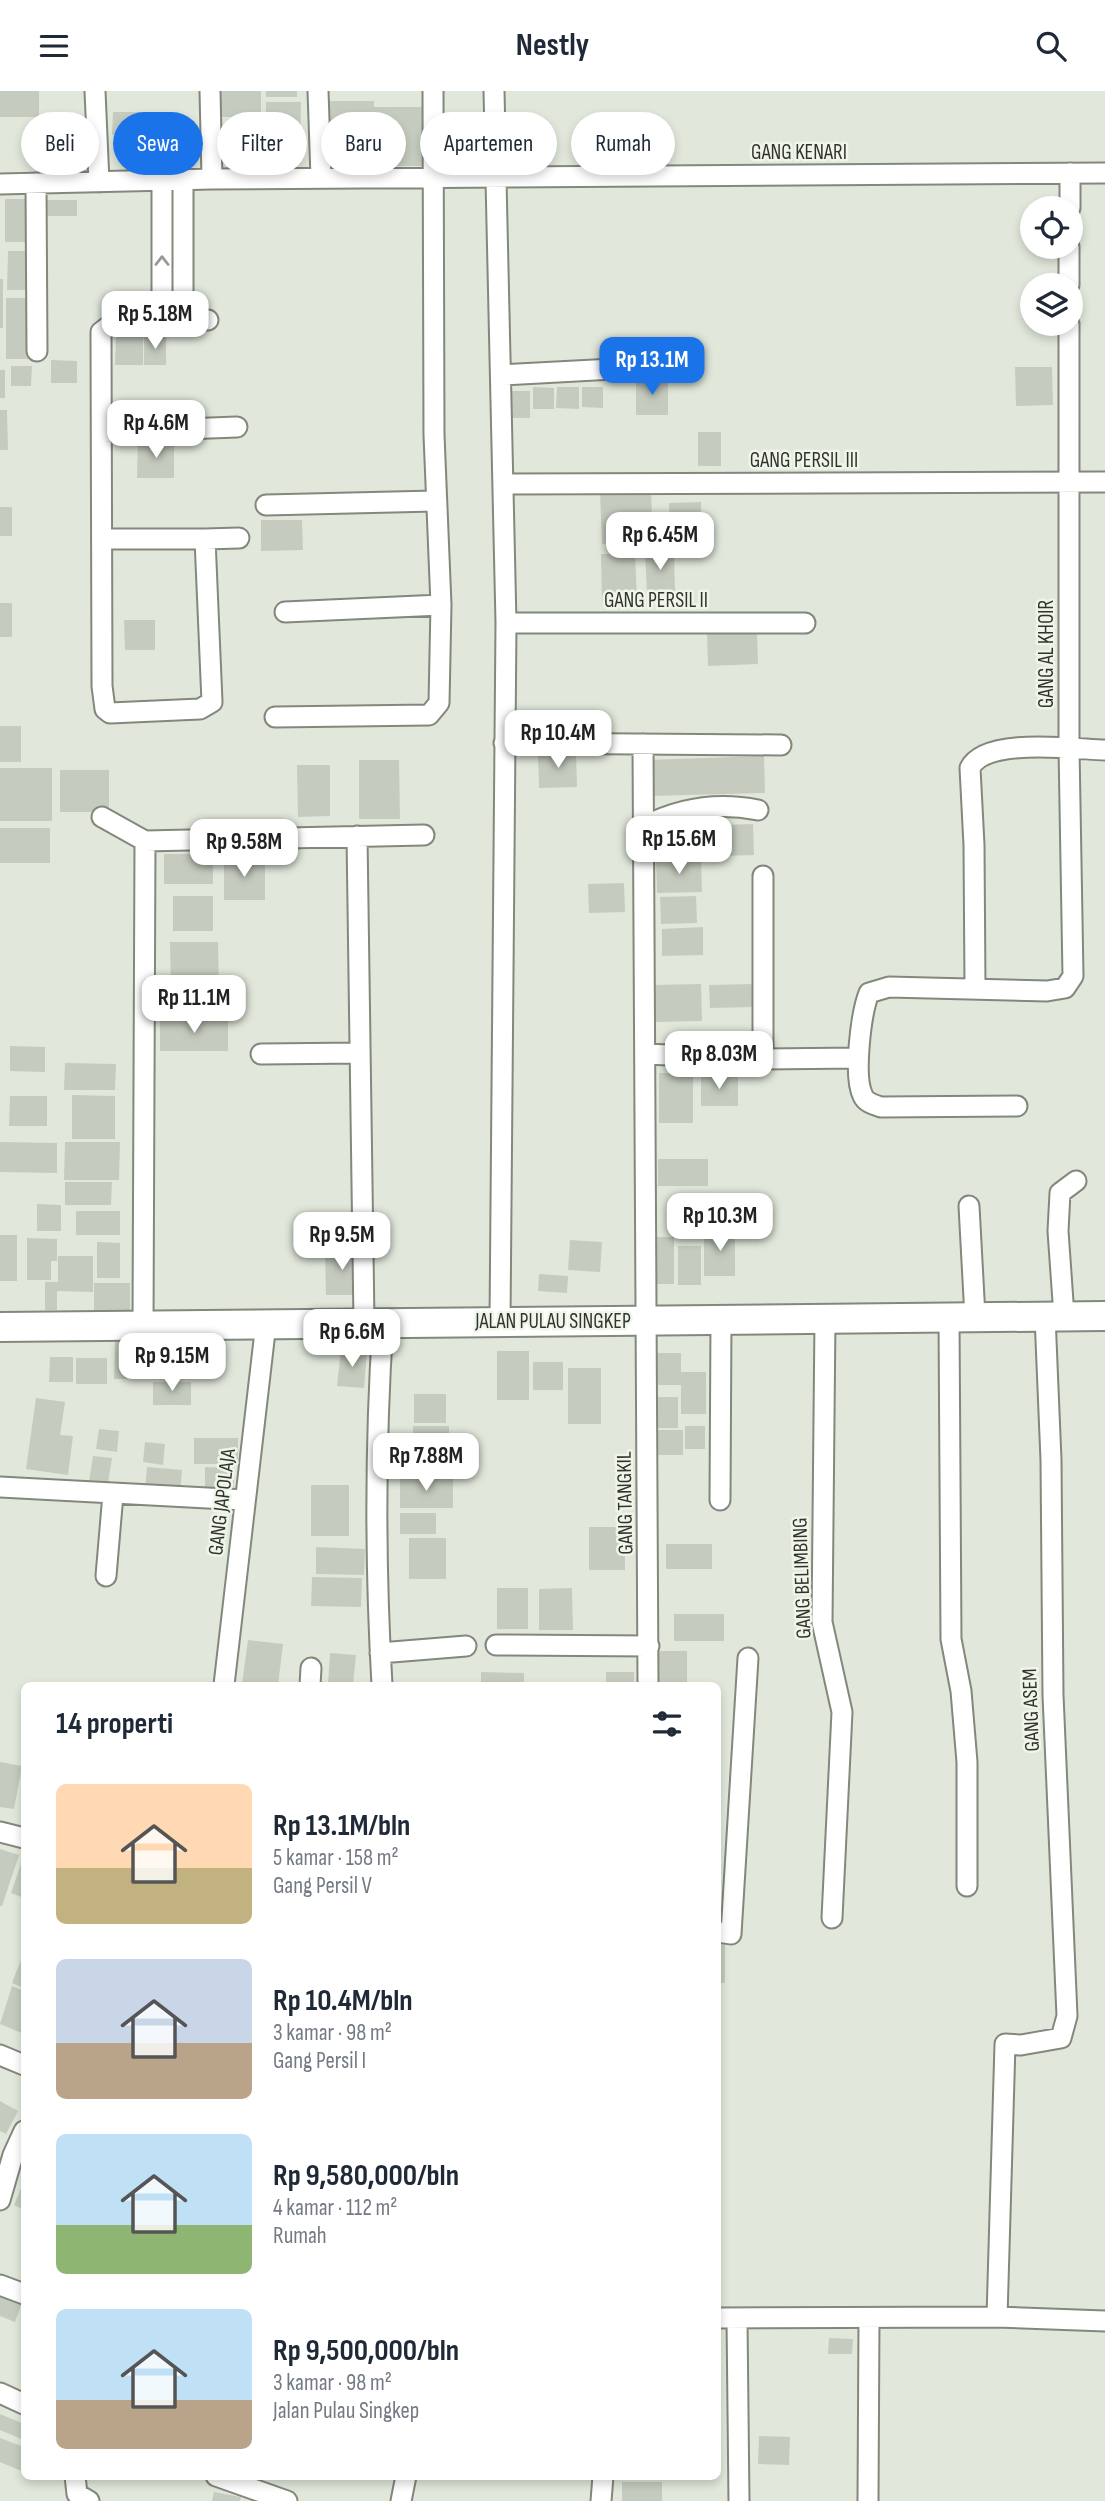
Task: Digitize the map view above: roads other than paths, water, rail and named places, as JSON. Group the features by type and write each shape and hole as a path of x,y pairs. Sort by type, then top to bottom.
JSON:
{"street":[{"path":"95,91 99,182"},
{"path":"210,91 212,179"},
{"path":"318,91 321,178"},
{"path":"275,717 429,715 439,703 441,605 435,501 443,178 433,91"},
{"path":"494,91 488,177 501,376 506,622 496,1321"},
{"path":"1070,173 1070,196"},
{"name":"GANG KENARI","path":"0,184 212,179 1105,173"},
{"path":"162,180 162,321"},
{"path":"183,180 183,320"},
{"path":"36,183 37,351"},
{"path":"205,539 212,702 200,709 110,713 105,709 102,686 104,432 99,345 101,332 114,322 208,320"},
{"name":"GANG AL KHOIR","path":"975,988 1047,991 1065,988 1073,976 1069,748 1069,336"},
{"path":"501,376 632,368"},
{"path":"104,432 237,427"},
{"name":"GANG PERSIL III","path":"503,484 1105,482"},
{"path":"266,505 435,501"},
{"path":"103,539 239,538"},
{"path":"285,612 441,605"},
{"name":"GANG PERSIL II","path":"506,622 805,624"},
{"path":"504,743 781,745"},
{"name":"GANG TANGKIL","path":"643,744 646,826 648,1682"},
{"path":"1017,1106 881,1107 869,1103 862,1096 858,1058 864,1006 869,993 889,987 975,988 974,845 970,768 980,754 1003,748 1105,750"},
{"path":"646,826 662,817 701,806 737,806 758,810"},
{"path":"102,817 145,841 424,835"},
{"path":"357,836 360,1053 377,1420 376,1527 382,1682"},
{"path":"143,1325 145,841"},
{"path":"763,877 763,1059"},
{"path":"261,1054 360,1053"},
{"path":"646,1054 763,1059 858,1058"},
{"path":"1055,1316 1060,1193 1076,1181"},
{"path":"967,1886 967,1762 961,1691 951,1639 962,1318 969,1206"},
{"name":"GANG ASEM","path":"997,2317 1005,2044 1021,2045 1061,2038 1067,2016 1053,1695 1051,1460 1055,1316"},
{"name":"JALAN PULAU SINGKEP","path":"0,1327 1105,1316"},
{"name":"GANG BELIMBING","path":"825,1318 822,1622 842,1712 832,1918"},
{"path":"720,1500 722,1319"},
{"name":"GANG JAPOLAJA","path":"224,1682 266,1323"},
{"path":"0,1487 245,1500"},
{"path":"106,1576 113,1493"},
{"path":"496,1645 649,1646"},
{"path":"380,1653 466,1646"},
{"path":"721,1933 731,1934 748,1658"},
{"path":"0,1832 21,1837"},
{"path":"0,2055 21,2064"},
{"path":"0,2200 21,2138"},
{"path":"0,2285 21,2293"},
{"path":"739,2501 727,2319 997,2317 1105,2321"},
{"path":"868,2501 869,2319"},
{"path":"0,2393 21,2403"},
{"path":"75,2480 77,2494 89,2501"},
{"path":"227,2480 287,2501"},
{"path":"401,2501 405,2480"},
{"path":"601,2501 603,2480"}]}
